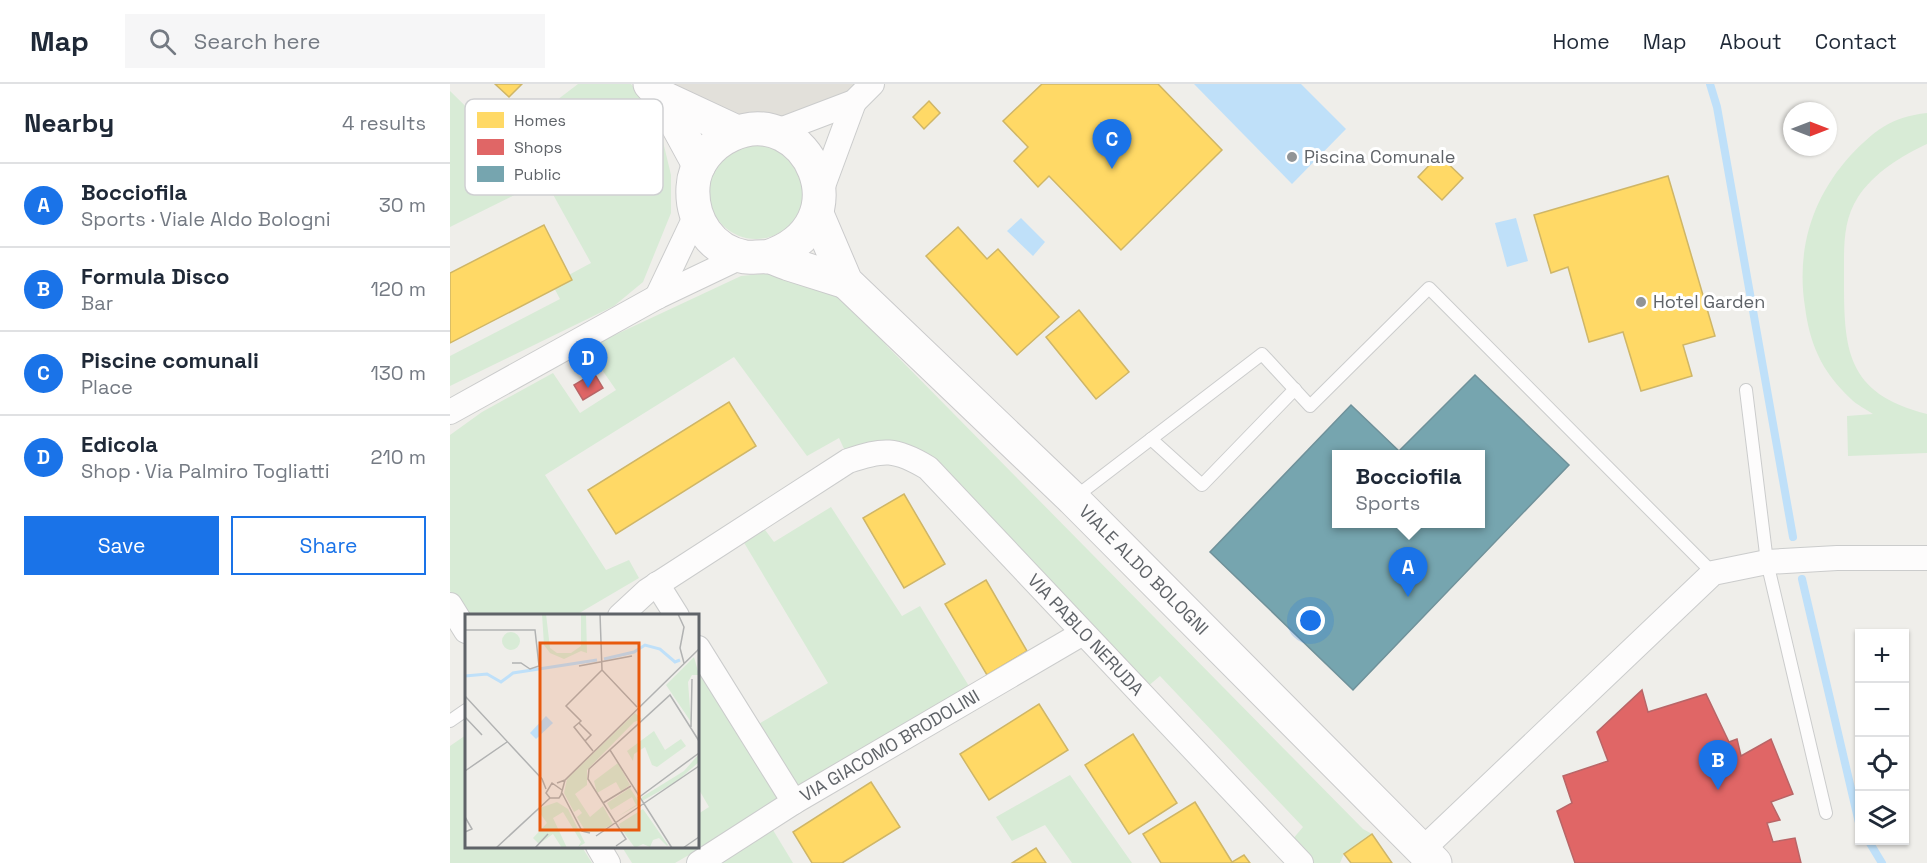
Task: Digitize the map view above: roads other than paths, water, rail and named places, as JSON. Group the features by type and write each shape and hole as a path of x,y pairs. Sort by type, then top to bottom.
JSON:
{"main road":[{"path":"656,90 737,132"},
{"path":"663,102 699,165"},
{"path":"756,129 775,132 793,142 808,156 817,174 818,204 809,229 798,242 783,252 755,256 728,251 714,242 703,229 696,215 692,198 693,182 699,165 708,151 737,132 756,129"},
{"name":"VIALE ALDO BOLOGNI","path":"818,204 846,282 1073,499 1429,856"},
{"name":"VIALE ALDO BOLOGNI","path":"755,256 846,282"}],"street":[{"path":"775,132 854,102 872,84"},
{"path":"818,204 854,102"},
{"path":"657,297 696,215"},
{"path":"450,412 657,297 755,256"},
{"name":"VIA PABLO NERUDA","path":"621,614 657,584 848,461 875,452 895,452 914,459 928,468 1301,863"},
{"path":"1429,856 1713,573 1767,562 1837,558 1927,558"},
{"path":"657,584 676,614"},
{"path":"450,605 465,629"},
{"name":"VIA GIACOMO BRODOLINI","path":"701,862 794,802 1083,633"},
{"path":"699,650 794,802"},
{"path":"599,848 608,863"}],"lane":[{"path":"1073,499 1262,354 1310,406 1429,288 1713,573"},
{"path":"1151,439 1202,485 1295,389"},
{"path":"1746,390 1767,562 1826,813"},
{"path":"450,721 465,711"}],"water":[{"name":"Piscina Comunale","path":"1194,84 1301,84 1346,129 1292,184"},
{"path":"1021,218 1045,242 1033,256 1007,231"},
{"path":"1516,218 1528,261 1507,267 1495,223"}],"waterway":[{"path":"1710,84 1717,107 1793,537"},
{"path":"1802,579 1855,806"},
{"path":"1871,845 1882,863"}],"place":[{"name":"Piscina Comunale","path":"1292,157"},
{"name":"Piscine comunali","path":"1112,169"},
{"name":"Hotel Garden","path":"1641,302"},
{"name":"Edicola","path":"588,388"},
{"name":"Bocciofila","path":"1408,597"},
{"name":"Formula Disco","path":"1718,790"}]}
